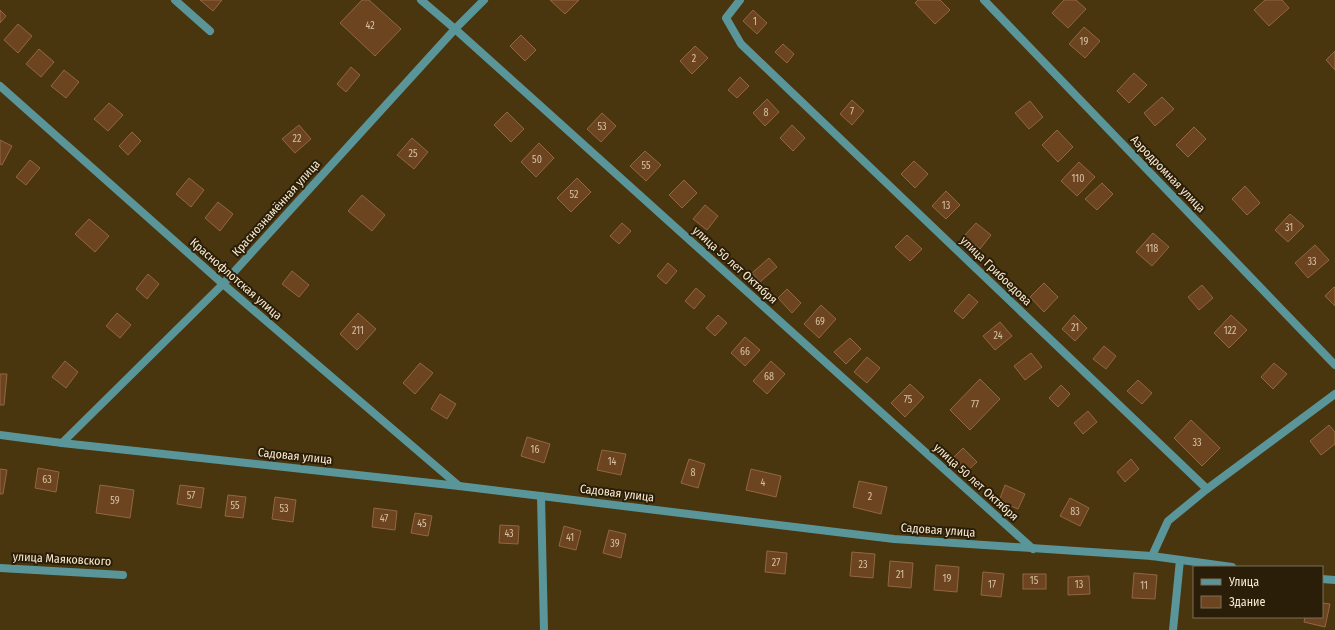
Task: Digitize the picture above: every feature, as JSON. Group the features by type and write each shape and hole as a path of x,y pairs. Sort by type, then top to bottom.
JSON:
{"street":[{"path":"175,0 210,30"},
{"name":"улица 50 лет Октября","path":"421,0 1034,549"},
{"name":"Краснознамённая улица","path":"62,443 223,284 455,29 484,0"},
{"name":"улица Грибоедова","path":"740,0 726,18 741,44 1207,489"},
{"name":"Аэродромная улица","path":"984,0 1335,364"},
{"name":"Краснофлотская улица","path":"0,86 223,284 458,486"},
{"path":"1152,556 1168,520 1207,489 1335,394"},
{"name":"Садовая улица","path":"0,435 458,486 894,539 1152,556 1225,566"},
{"path":"541,496 544,630"},
{"path":"1173,630 1180,560"},
{"name":"улица Маяковского","path":"0,568 123,574"},
{"path":"1323,579 1335,580"}],"building":[{"path":"200,0 222,0 213,11"},
{"path":"362,0 369,0 401,29 375,56 340,23"},
{"path":"550,0 579,0 565,14"},
{"path":"918,0 940,0 950,10 935,24 915,3"},
{"path":"1064,0 1076,0 1086,9 1068,28 1052,13"},
{"path":"1265,0 1282,0 1289,8 1269,26 1254,10"},
{"path":"0,10 6,16 0,23"},
{"path":"753,10 767,23 757,34 743,21"},
{"path":"18,24 32,36 18,53 4,40"},
{"path":"1084,27 1100,41 1085,58 1069,44"},
{"path":"521,35 536,50 525,61 510,46"},
{"path":"783,44 794,54 787,63 775,52"},
{"path":"695,46 708,58 692,74 680,61"},
{"path":"39,49 54,62 41,77 26,64"},
{"path":"1335,51 1335,70 1326,60"},
{"path":"351,67 360,75 346,92 337,84"},
{"path":"64,70 79,82 66,98 51,86"},
{"path":"1134,73 1147,85 1129,103 1117,91"},
{"path":"740,77 749,86 737,98 728,90"},
{"path":"1162,97 1174,109 1155,126 1144,113"},
{"path":"767,99 779,112 765,126 753,113"},
{"path":"852,100 864,111 852,125 840,114"},
{"path":"1030,101 1043,117 1029,129 1015,113"},
{"path":"109,103 123,115 108,131 94,119"},
{"path":"507,112 524,129 511,142 494,125"},
{"path":"602,113 616,126 601,142 587,129"},
{"path":"299,125 311,139 295,153 282,139"},
{"path":"792,125 805,138 793,151 780,138"},
{"path":"1194,127 1206,139 1188,157 1176,145"},
{"path":"1057,130 1073,147 1058,162 1042,145"},
{"path":"132,132 141,141 128,155 119,146"},
{"path":"412,138 428,152 414,169 397,155"},
{"path":"0,140 12,146 2,165 0,164"},
{"path":"539,143 554,158 536,177 521,162"},
{"path":"645,151 661,165 646,181 630,166"},
{"path":"30,160 40,168 26,185 16,177"},
{"path":"914,161 928,174 915,188 901,174"},
{"path":"1079,162 1095,177 1077,196 1061,181"},
{"path":"189,178 204,190 191,207 176,194"},
{"path":"577,178 591,192 571,212 557,198"},
{"path":"684,180 697,193 682,208 669,195"},
{"path":"1102,183 1113,194 1097,210 1085,199"},
{"path":"1245,186 1260,203 1247,215 1232,199"},
{"path":"946,191 960,205 946,219 932,206"},
{"path":"362,195 385,215 372,231 348,211"},
{"path":"218,202 233,214 220,231 205,218"},
{"path":"705,205 718,216 707,230 693,219"},
{"path":"1290,214 1304,226 1288,242 1275,230"},
{"path":"89,219 109,236 95,252 75,234"},
{"path":"622,223 631,231 619,244 610,236"},
{"path":"976,223 991,235 980,249 964,236"},
{"path":"1153,233 1169,247 1152,266 1136,252"},
{"path":"907,235 922,249 910,261 895,247"},
{"path":"1315,245 1329,260 1308,278 1295,263"},
{"path":"769,258 777,267 760,282 752,273"},
{"path":"668,263 677,271 666,284 657,276"},
{"path":"292,271 309,285 299,297 282,284"},
{"path":"148,274 159,284 147,299 136,289"},
{"path":"1044,283 1058,297 1044,312 1030,297"},
{"path":"1202,285 1213,298 1199,310 1188,297"},
{"path":"1334,287 1335,288 1335,306 1325,296"},
{"path":"696,288 705,296 694,309 685,301"},
{"path":"787,289 801,303 792,313 778,298"},
{"path":"969,294 978,302 963,319 954,311"},
{"path":"821,305 836,319 819,338 804,324"},
{"path":"117,313 131,325 120,338 106,326"},
{"path":"358,313 376,329 357,350 340,334"},
{"path":"718,315 727,323 715,336 706,328"},
{"path":"1074,315 1087,328 1075,341 1062,329"},
{"path":"1231,315 1247,330 1229,348 1214,333"},
{"path":"1000,322 1012,336 995,350 983,336"},
{"path":"745,337 760,350 745,366 731,353"},
{"path":"850,338 861,349 846,364 834,352"},
{"path":"1104,346 1116,356 1106,369 1093,359"},
{"path":"1031,353 1042,367 1025,380 1014,366"},
{"path":"867,357 880,368 867,383 854,372"},
{"path":"65,361 78,372 66,388 52,377"},
{"path":"771,361 785,374 767,394 753,381"},
{"path":"420,363 433,373 415,394 403,383"},
{"path":"1274,363 1287,374 1273,389 1261,377"},
{"path":"0,374 7,374 4,405 0,405"},
{"path":"980,379 1000,399 970,430 950,410"},
{"path":"1138,380 1152,393 1142,404 1127,391"},
{"path":"910,384 924,397 905,417 891,403"},
{"path":"1061,385 1070,394 1058,407 1049,398"},
{"path":"440,394 456,404 447,419 431,409"},
{"path":"1088,411 1097,422 1083,434 1074,423"},
{"path":"1191,420 1220,448 1202,466 1174,438"},
{"path":"1329,425 1335,432 1335,444 1321,455 1310,441"},
{"path":"527,437 550,444 544,463 521,456"},
{"path":"963,448 977,462 964,474 950,461"},
{"path":"602,450 626,454 621,475 597,470"},
{"path":"689,459 705,464 698,488 681,483"},
{"path":"1131,459 1139,469 1125,482 1117,472"},
{"path":"38,468 59,472 56,492 35,488"},
{"path":"0,469 7,470 3,494 0,494"},
{"path":"751,469 781,476 776,497 746,490"},
{"path":"859,481 887,487 881,514 853,507"},
{"path":"100,485 134,490 130,518 96,513"},
{"path":"180,485 204,488 201,508 177,504"},
{"path":"1005,485 1025,494 1018,509 999,501"},
{"path":"228,495 246,497 243,518 225,516"},
{"path":"275,497 296,500 293,522 272,519"},
{"path":"1070,498 1089,508 1080,526 1060,516"},
{"path":"374,508 397,511 395,530 372,527"},
{"path":"415,513 432,516 428,536 411,533"},
{"path":"500,525 519,526 518,544 499,543"},
{"path":"564,526 581,531 576,550 559,546"},
{"path":"609,530 626,534 621,558 603,553"},
{"path":"767,551 787,553 785,574 765,572"},
{"path":"852,552 875,554 873,578 850,576"},
{"path":"890,561 913,563 911,588 888,586"},
{"path":"936,565 959,567 957,592 934,590"},
{"path":"983,572 1004,574 1001,597 981,595"},
{"path":"1134,573 1157,575 1155,599 1132,598"},
{"path":"1023,574 1046,574 1046,589 1023,589"},
{"path":"1089,576 1090,594 1068,595 1068,577"},
{"path":"1323,603 1330,604 1325,627 1304,622 1305,618 1323,618"}]}
